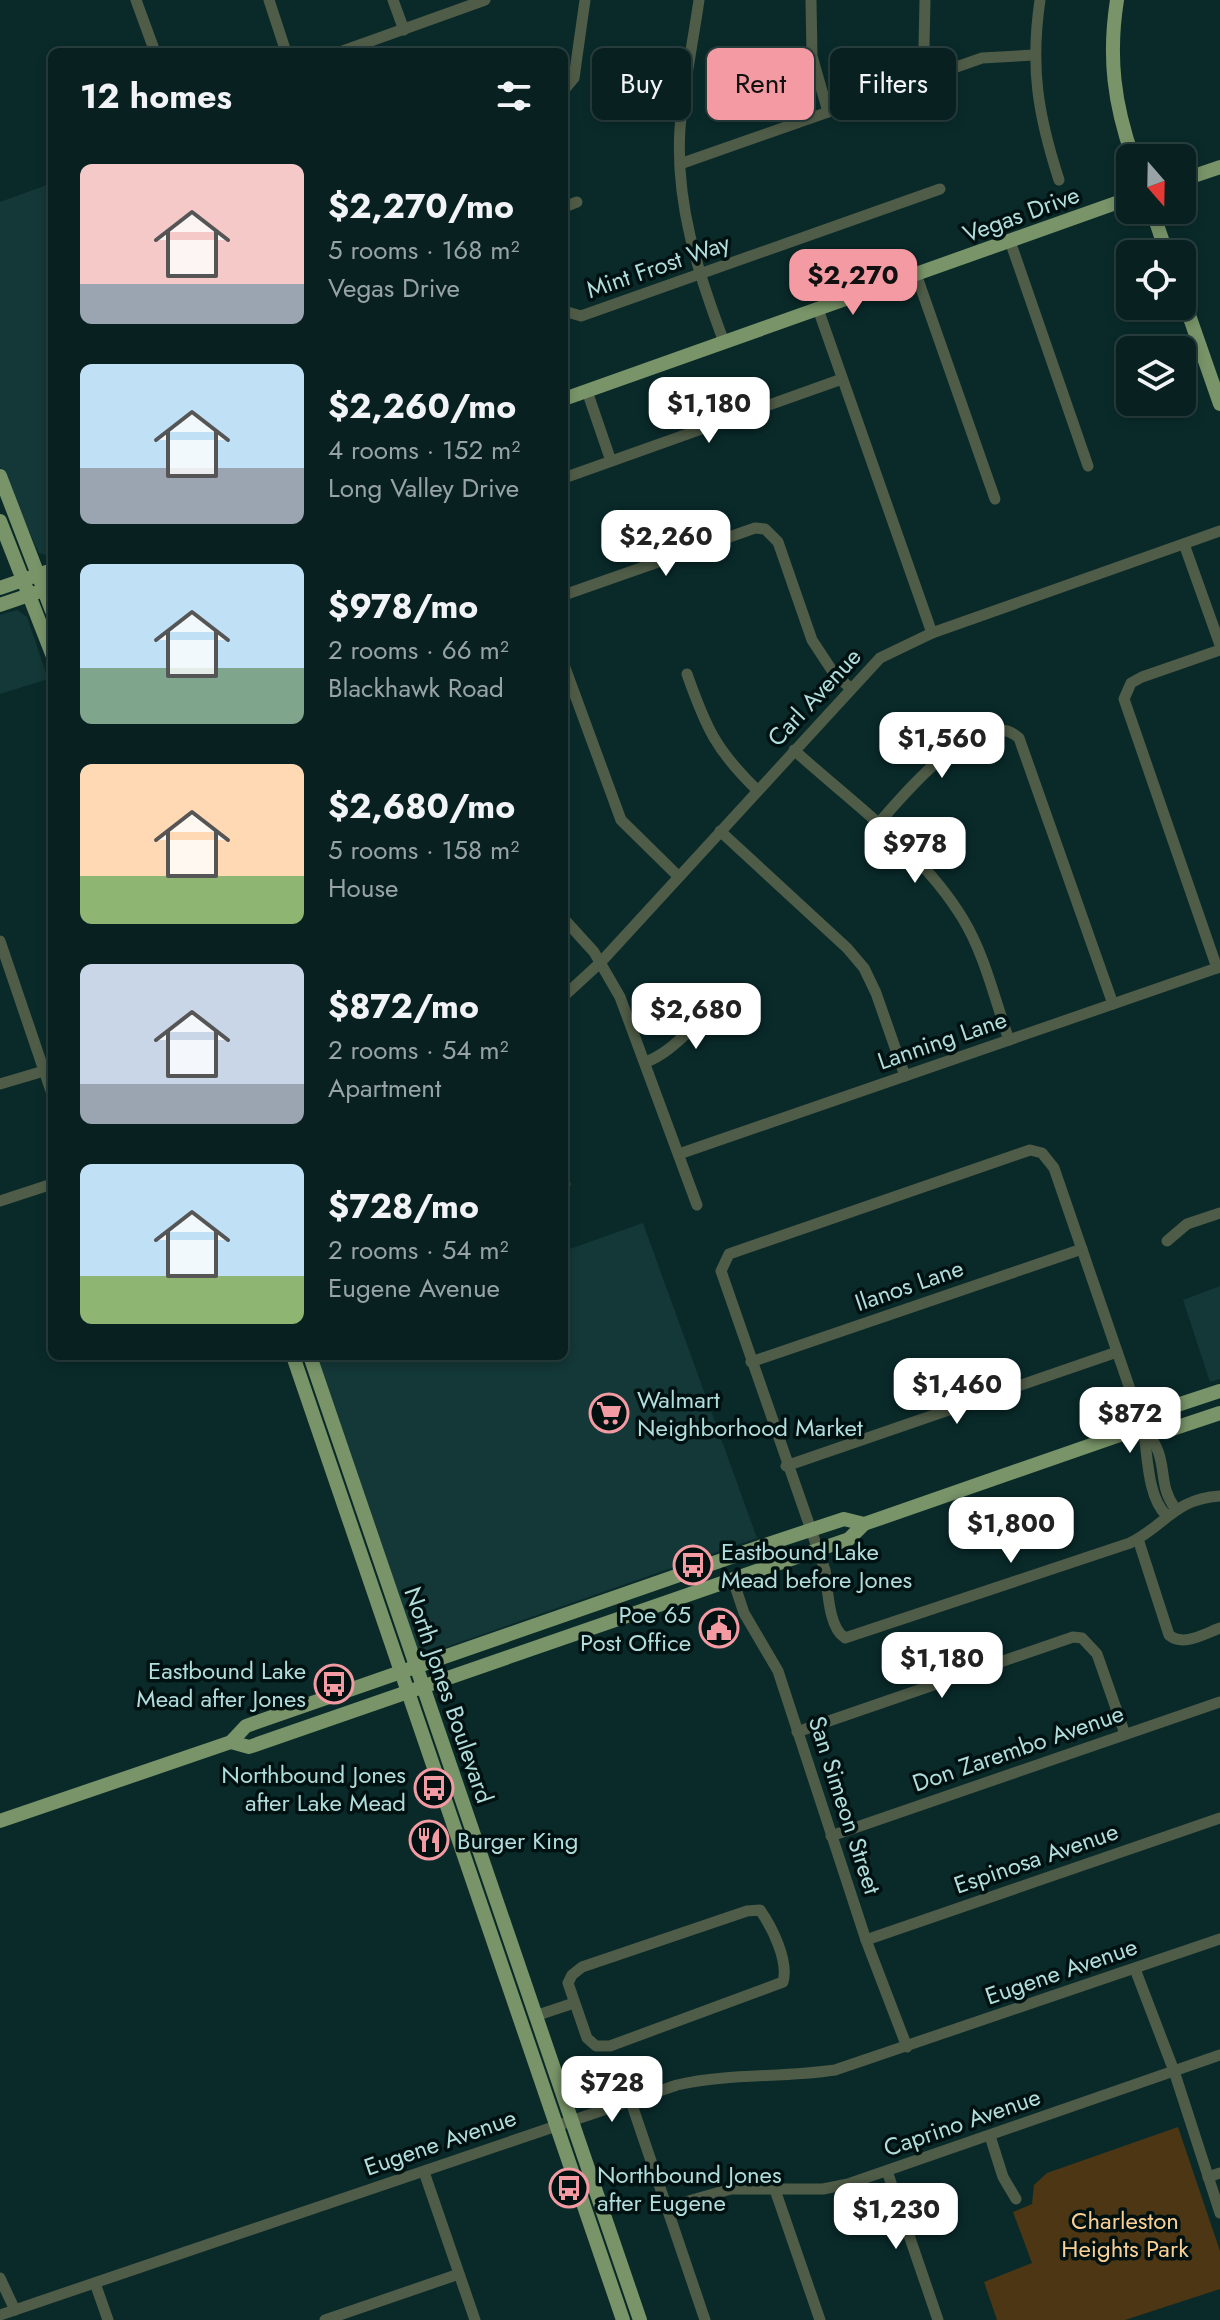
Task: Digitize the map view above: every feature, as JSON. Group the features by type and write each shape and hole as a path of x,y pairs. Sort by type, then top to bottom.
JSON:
{"main road":[{"path":"1117,0 1111,62 1113,87 1129,144"},
{"path":"1196,175 1220,167"},
{"name":"Vegas Drive","path":"568,398 1116,203"},
{"path":"1191,320 1220,404"},
{"path":"0,476 45,573 43,591 48,626"},
{"path":"0,521 23,580 43,591"},
{"path":"0,588 45,573"},
{"path":"0,605 43,591"},
{"name":"North Jones Boulevard","path":"297,1360 310,1405 512,1946 640,2320"},
{"path":"298,1360 315,1395 329,1412"},
{"name":"North Jones Boulevard","path":"311,1360 409,1670"},
{"path":"1143,1427 1156,1412 1220,1391"},
{"path":"310,1405 321,1412 333,1445 346,1462"},
{"path":"231,1742 249,1747 641,1612 849,1539 864,1524 1143,1427 1166,1431 1220,1413"},
{"path":"0,1821 231,1742 242,1728 774,1542 844,1519 864,1524"},
{"path":"733,1580 734,1570 739,1564 763,1556 774,1542"},
{"path":"641,1612 649,1598 688,1573"},
{"path":"570,1636 584,1624 625,1607 635,1592"},
{"name":"North Jones Boulevard","path":"416,1689 496,1951 623,2320"},
{"path":"496,1951 512,1946"}],"street":[{"path":"136,0 154,48"},
{"path":"269,0 285,48"},
{"path":"393,0 404,30"},
{"path":"352,48 485,0"},
{"path":"568,86 574,78 585,0"},
{"path":"699,0 680,128 680,164 687,225 699,275 724,342"},
{"path":"680,164 828,112 812,56 811,0"},
{"path":"924,48 925,0"},
{"path":"1040,0 1034,55 1040,121 1059,180"},
{"path":"956,67 982,58 1034,55"},
{"name":"Mint Frost Way","path":"568,313 581,316 940,189"},
{"path":"568,205 577,202"},
{"path":"1010,241 1088,466"},
{"path":"916,274 995,499"},
{"path":"818,309 932,633"},
{"path":"568,477 842,379"},
{"path":"587,391 611,461"},
{"path":"568,594 755,528 765,529 778,542 820,655 850,688"},
{"name":"Carl Avenue","path":"568,992 600,963 880,658 932,633 1220,531"},
{"path":"1184,544 1220,648 1142,677 1126,690 1126,709 1218,968"},
{"path":"687,674 706,726 725,758 757,790"},
{"path":"568,676 621,820 679,877"},
{"path":"877,825 952,747 1000,729 1011,731 1019,738 1113,1004"},
{"path":"794,750 947,893 965,922 1009,1040"},
{"path":"720,831 847,948 864,968 905,1076"},
{"path":"568,924 600,963 620,997 697,1205"},
{"path":"0,941 4,967 48,1082"},
{"name":"Lanning Lane","path":"679,1154 1218,968"},
{"path":"646,1062 674,1048 718,1007 733,1004"},
{"path":"0,1084 44,1071"},
{"path":"1171,1512 1151,1495 1152,1469 1143,1427 1054,1168 1042,1153 1030,1150 729,1254 723,1262 721,1271 751,1362 825,1570 833,1617 839,1634 845,1638 1138,1539 1191,1500 1220,1496"},
{"path":"0,1201 48,1185"},
{"path":"1167,1241 1187,1224 1220,1213"},
{"name":"Ilanos Lane","path":"751,1362 1082,1249"},
{"path":"786,1466 1117,1352"},
{"path":"1138,1539 1169,1635 1176,1641 1185,1641 1220,1628"},
{"name":"San Simeon Street","path":"733,1580 744,1613 778,1671 866,1940 907,2047"},
{"path":"797,1732 1073,1637 1082,1638 1097,1654 1125,1734"},
{"name":"Don Zarembo Avenue","path":"831,1836 1220,1702"},
{"name":"Espinosa Avenue","path":"866,1940 1220,1818"},
{"path":"760,1910 769,1921 786,1972 783,1982 610,2046 596,2046 587,2038 574,2003 568,1983 582,1967 747,1911 760,1910"},
{"name":"Eugene Avenue","path":"0,2315 630,2099 707,2078 787,2077 835,2070 1220,1939"},
{"path":"1135,1969 1214,2175 1220,2213"},
{"path":"535,2016 574,2003"},
{"name":"Caprino Avenue","path":"667,2207 731,2189 823,2189 887,2171 1220,2055"},
{"path":"630,2099 705,2320"},
{"path":"990,2136 1003,2177 1016,2199"},
{"path":"887,2171 938,2320"},
{"path":"424,2172 475,2320"},
{"path":"774,2187 820,2320"},
{"path":"325,2320 459,2274"},
{"path":"0,2278 15,2310"},
{"path":"95,2283 108,2320"}],"shaded area":[{"path":"48,184 48,556 39,553 0,467 0,202"},
{"path":"17,610 27,617 48,679 0,694 0,615"},
{"path":"643,1223 757,1538 432,1652 421,1652 417,1650 318,1360 568,1360 568,1250"},
{"path":"1220,1286 1220,1379 1210,1382 1183,1300"}],"green space":[{"name":"Charleston Heights Park","path":"1178,2127 1220,2251 1220,2289 1125,2320 997,2320 984,2282 1032,2263 1013,2212 1032,2204 1034,2185 1047,2173"}],"place":[{"name":"Walmart Neighborhood Market","path":"609,1413"},
{"name":"Eastbound Lake Mead before Jones","path":"693,1565"},
{"name":"Poe 65 Post Office","path":"719,1628"},
{"name":"Eastbound Lake Mead after Jones","path":"334,1684"},
{"name":"Northbound Jones after Lake Mead","path":"434,1788"},
{"name":"Burger King","path":"429,1840"},
{"name":"Northbound Jones after Eugene","path":"569,2188"}]}
